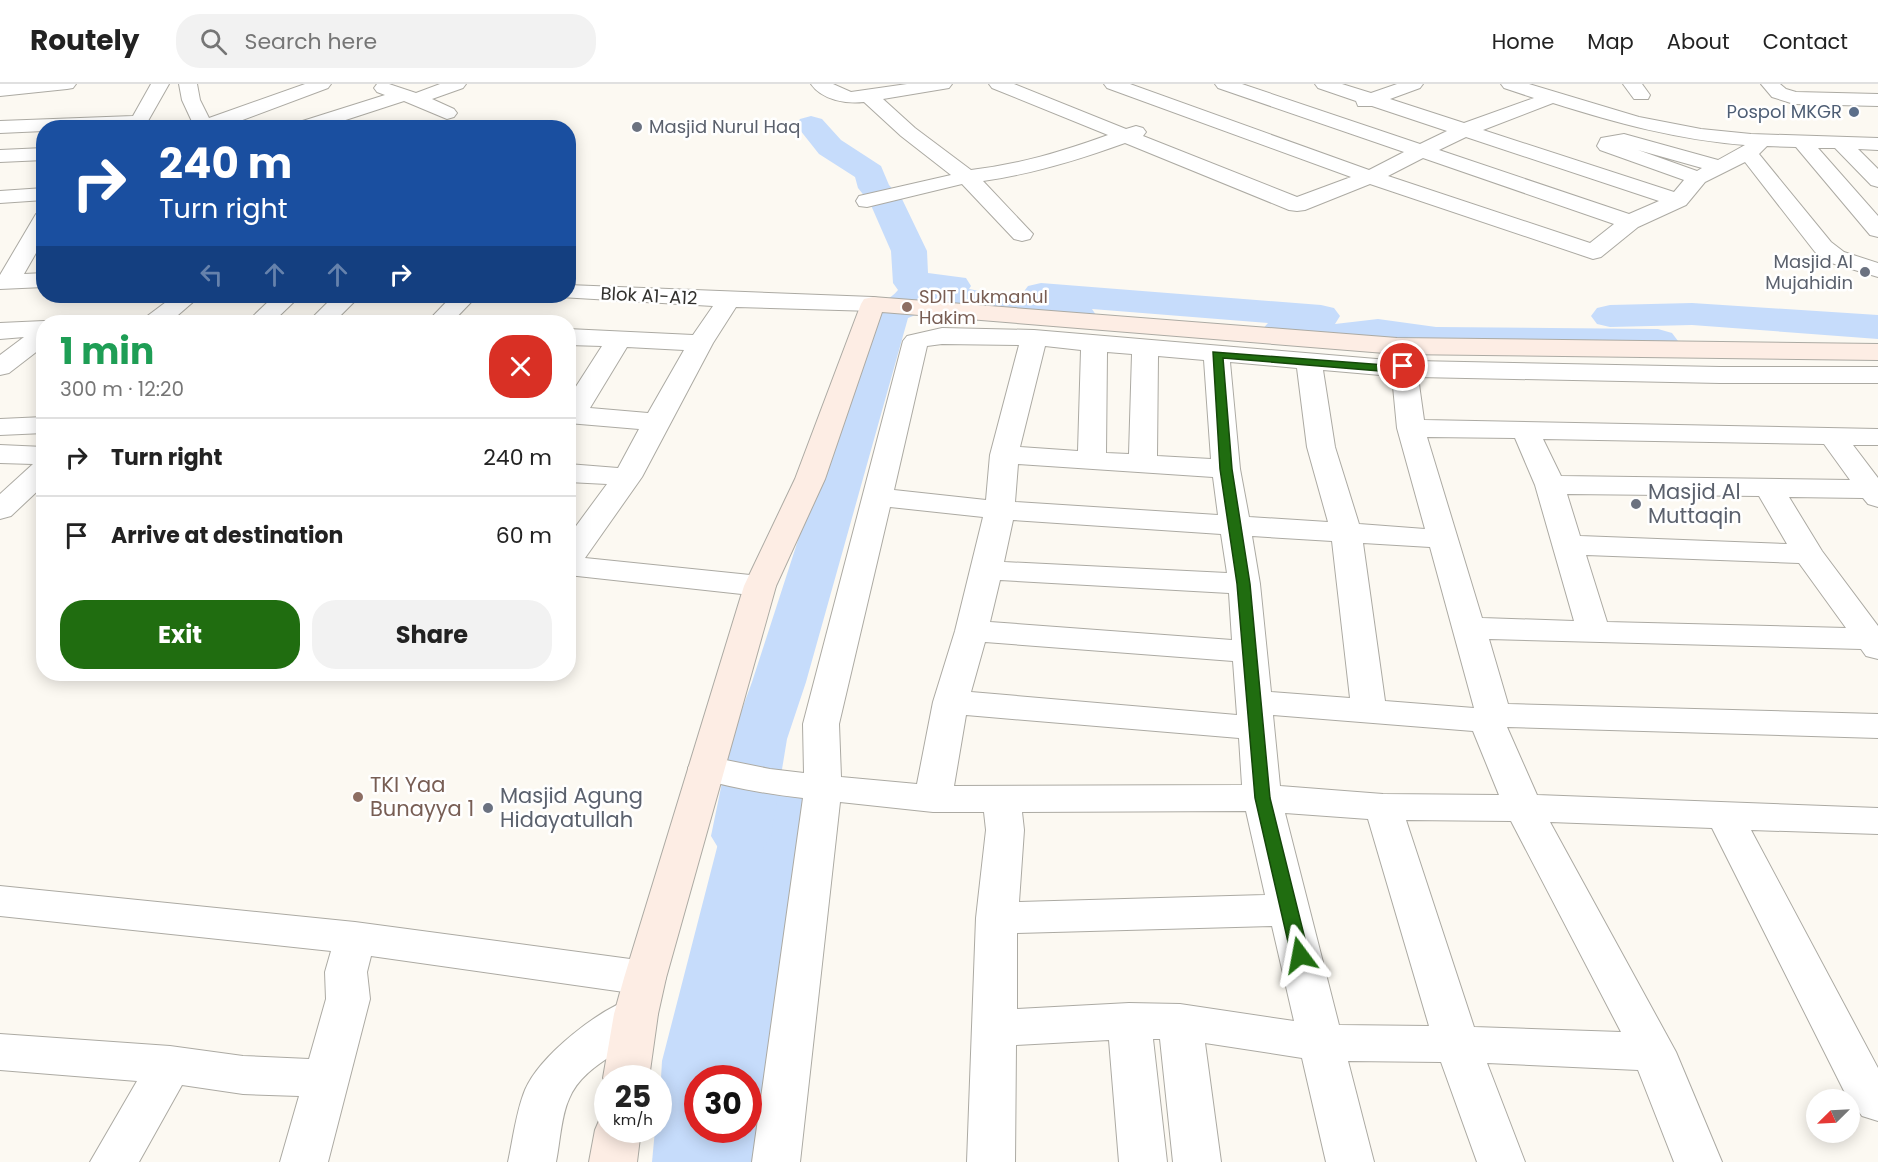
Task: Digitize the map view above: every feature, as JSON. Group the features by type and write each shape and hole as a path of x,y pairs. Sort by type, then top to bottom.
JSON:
{"street":[{"path":"2,88 63,84 63,116"},
{"path":"139,120 160,84"},
{"path":"188,84 191,100 201,120"},
{"path":"223,120 322,84"},
{"path":"328,120 457,84"},
{"path":"820,84 844,97 869,96 943,84"},
{"path":"998,84 1296,206 1370,177 1464,130 1552,97"},
{"path":"1113,84 1370,177 1593,252 1630,222 1678,200 1698,178 1756,146"},
{"path":"1324,84 1678,200"},
{"path":"1270,140 1323,116 1414,84"},
{"path":"1510,84 1679,132 1756,146 1800,140 1878,144"},
{"path":"1770,84 1779,93 1794,98 1878,100"},
{"path":"377,85 447,113"},
{"path":"881,199 967,177 1018,170 1067,157 1186,112 1243,86 1630,222"},
{"path":"869,96 908,132 967,177 1022,234"},
{"path":"0,110 100,120"},
{"path":"40,120 63,116"},
{"path":"0,127 36,121"},
{"path":"1698,178 1621,153 1607,146 1608,142 1624,140 1721,167"},
{"path":"1800,140 1878,230"},
{"path":"1840,142 1878,181"},
{"path":"1756,146 1823,247 1836,257 1878,270"},
{"path":"0,156 36,154"},
{"path":"0,163 36,161"},
{"path":"0,197 36,195"},
{"path":"4,282 36,232"},
{"path":"4,282 36,280"},
{"name":"Blok A1-A12","path":"576,292 873,304"},
{"path":"576,549 627,477 700,343 729,300"},
{"path":"164,315 179,303"},
{"path":"267,315 280,303"},
{"path":"328,315 340,303"},
{"path":"446,315 458,303"},
{"path":"628,1065 640,996 715,770 760,586 810,479 873,304 1401,359"},
{"path":"0,332 36,329"},
{"path":"776,1162 823,788 821,724 916,341 942,336 1034,338 1309,362 1401,359 1711,362 1876,360"},
{"path":"576,337 700,343"},
{"path":"933,799 951,702 972,631 1000,510 1004,455 1034,338"},
{"path":"0,367 36,340"},
{"path":"576,406 619,340"},
{"path":"1092,460 1094,343"},
{"path":"1143,462 1146,347"},
{"path":"1217,355 1226,469 1244,584 1262,798 1350,1162"},
{"path":"1401,359 1411,428 1469,628 1490,718 1522,807 1653,1052 1698,1162"},
{"path":"1309,362 1321,447 1346,533 1369,712"},
{"path":"576,415 657,422"},
{"path":"0,427 36,425"},
{"path":"1411,428 1878,436"},
{"path":"1526,431 1550,485 1593,631"},
{"path":"1831,435 1875,494"},
{"path":"0,454 36,456"},
{"path":"1004,455 1226,469"},
{"path":"576,474 627,477"},
{"path":"0,510 36,476"},
{"path":"1550,485 1769,488 1875,494"},
{"path":"1769,488 1808,554 1875,642"},
{"path":"879,497 1000,510 1443,539"},
{"path":"1568,545 1808,554"},
{"path":"576,567 760,586"},
{"path":"985,570 1244,584"},
{"path":"1469,628 1875,642"},
{"path":"972,631 1249,652"},
{"path":"951,702 1254,715 1369,712 1490,718 1878,726"},
{"path":"715,770 770,782 933,799 1262,798 1383,807 1522,807 1878,820"},
{"path":"991,1162 997,918 1005,830 1001,798"},
{"path":"1383,807 1457,1044 1501,1162"},
{"path":"1724,815 1861,1080 1878,1102"},
{"path":"0,901 355,938 640,996"},
{"path":"997,918 1290,910"},
{"path":"304,1162 348,999 346,972 355,938"},
{"path":"532,1162 547,1092 570,1062 640,996"},
{"path":"993,1028 1129,1021 1180,1022 1321,1043 1457,1044 1653,1052"},
{"path":"1129,1021 1143,1162"},
{"path":"1180,1022 1197,1162"},
{"path":"0,1052 170,1065 243,1075 328,1079"},
{"path":"114,1162 170,1065"},
{"path":"613,1162 616,1143"}],"water":[{"path":"737,770 806,778 760,1162 652,1162 654,1143 672,1143 672,1065 662,1065"}],"waterway":[{"path":"811,125 830,147 870,173 874,188 885,199 909,251 911,283 953,286"},
{"path":"741,836 759,739 779,682 891,312 905,306 916,291 1026,311 1077,315"},
{"path":"1041,294 1321,316"},
{"path":"1610,316 1692,314 1878,327"},
{"path":"1279,332 1330,336 1378,331 1436,339 1658,341"}],"place":[{"name":"Pospol MKGR","path":"1854,112"},
{"name":"Masjid Nurul Haq","path":"637,127"},
{"name":"Masjid Al Mujahidin","path":"1865,272"},
{"name":"SDIT Lukmanul Hakim","path":"907,307"},
{"name":"Masjid Al Muttaqin","path":"1636,504"},
{"name":"TKI Yaa Bunayya 1","path":"358,797"},
{"name":"Masjid Agung Hidayatullah","path":"488,808"}],"route":[{"path":"1300,955 1262,798 1244,584 1226,469 1217,355 1404,369 1403,366"}]}
